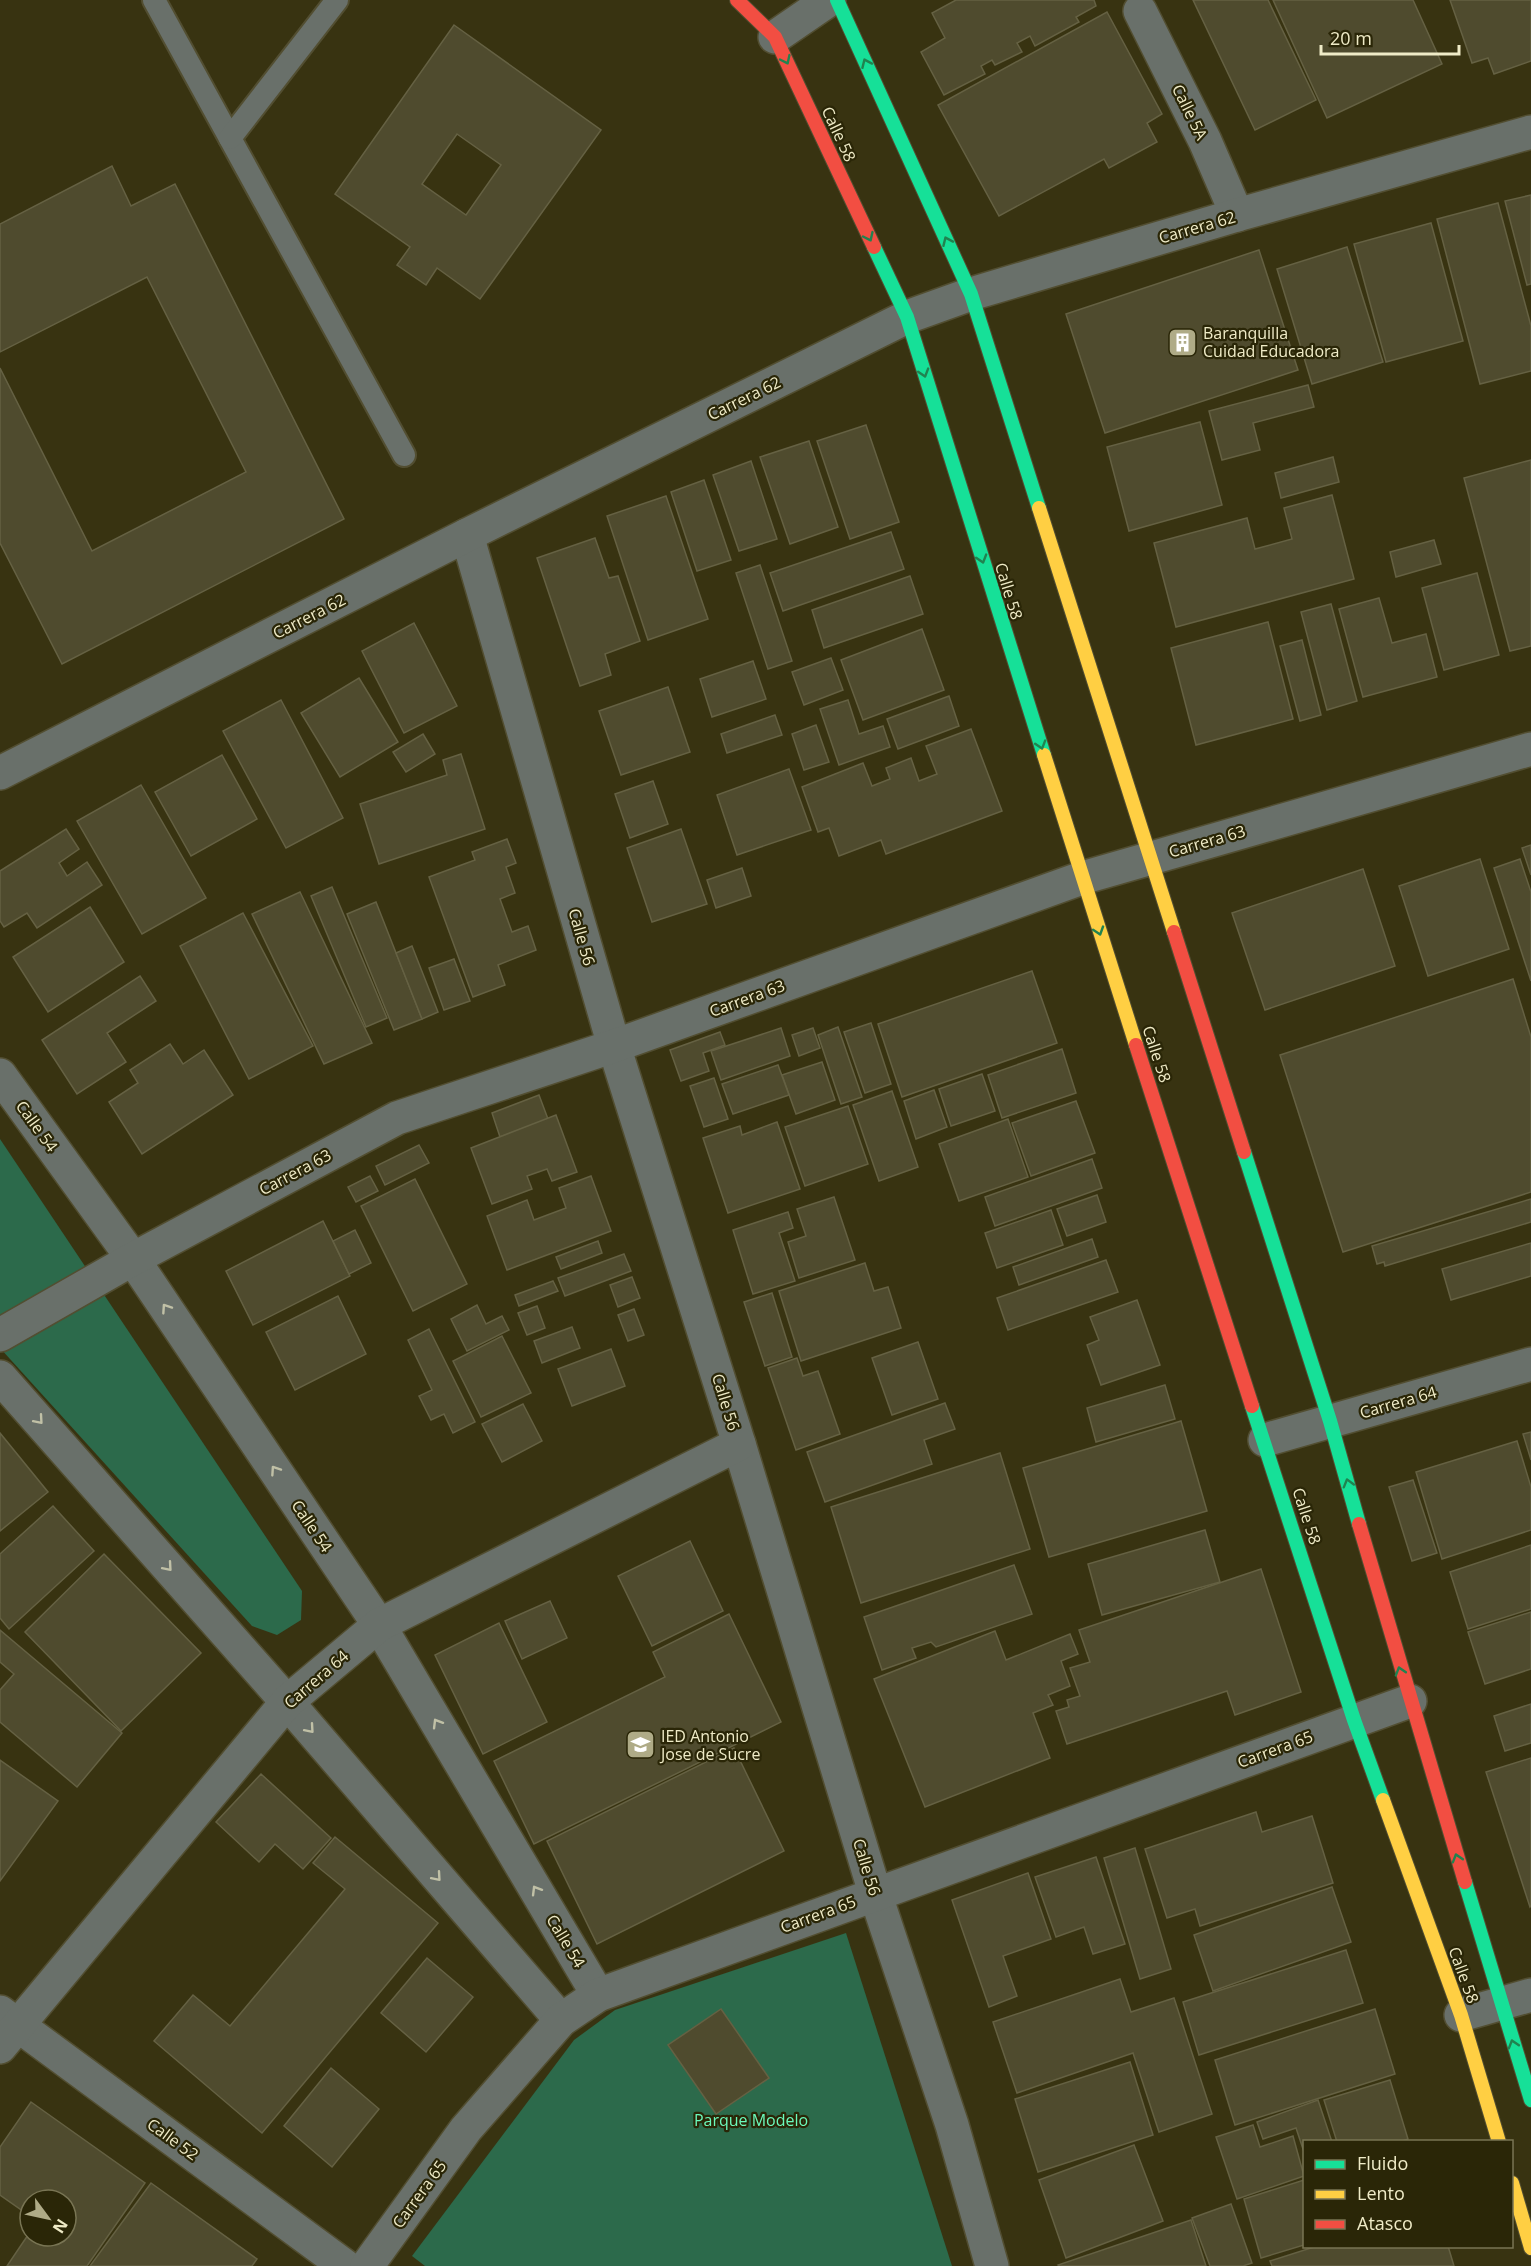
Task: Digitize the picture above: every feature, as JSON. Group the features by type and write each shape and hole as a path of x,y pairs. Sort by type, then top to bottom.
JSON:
{"street":[{"name":"Calle 58","path":"736,0 775,37 907,317 1082,878 1266,1440 1354,1720 1461,2015 1498,2140"},
{"path":"775,37 829,0"},
{"name":"Calle 58","path":"837,0 971,294 1330,1421 1410,1701 1516,2000 1531,2100"},
{"name":"Calle 5A","path":"1140,11 1205,141 1237,215"},
{"name":"Carrera 62","path":"0,773 467,535 907,317 971,294 1237,215 1531,132"},
{"name":"Calle 56","path":"467,535 614,1046 739,1444 875,1893 952,2125 993,2266"},
{"name":"Carrera 63","path":"0,1335 133,1259 397,1118 614,1046 1082,878 1531,749"},
{"name":"Calle 54","path":"0,1075 133,1259 379,1625 598,1995"},
{"name":"Carrera 64","path":"1266,1440 1531,1364"},
{"path":"0,1377 286,1702 561,2020"},
{"name":"Carrera 64","path":"6,2027 286,1702 379,1625 739,1444"},
{"name":"Carrera 65","path":"367,2266 466,2129 561,2020 598,1995 1410,1701"},
{"path":"1461,2015 1516,2000"},
{"name":"Calle 52","path":"6,2027 345,2266"},
{"path":"1513,2186 1531,2248"}],"lane":[{"path":"154,0 404,455"},
{"path":"230,138 337,0"}],"green space":[{"path":"0,1139 302,1591 301,1620 277,1635 252,1626 0,1348"},
{"name":"Parque Modelo","path":"846,1933 952,2266 425,2266 412,2256 574,2040 615,2010"}],"building":[{"path":"956,0 1094,0 1096,6 1076,17 1079,22 1035,46 1030,36 1017,43 1022,52 995,65 992,60 981,66 985,74 944,95 921,52 945,38 932,13"},
{"path":"1193,0 1268,0 1316,100 1255,130"},
{"path":"1273,0 1413,0 1442,64 1327,118"},
{"path":"1450,0 1531,0 1531,61 1494,74 1488,58 1472,63"},
{"path":"1107,12 1162,114 1147,123 1157,142 1109,168 1104,159 999,216 938,105"},
{"path":"454,25 601,130 480,299 437,268 426,285 397,265 410,247 335,194","holes":["457,134 501,165 466,215 422,184"]},
{"path":"112,166 131,206 175,184 344,519 62,664 0,543 0,368 92,551 246,472 147,277 0,352 0,224"},
{"path":"1531,195 1531,284 1527,285 1505,201"},
{"path":"1498,203 1531,326 1531,371 1480,384 1437,219"},
{"path":"1431,223 1463,341 1386,362 1354,244"},
{"path":"1347,247 1383,362 1312,384 1277,269"},
{"name":"Baranquilla Cuidad Educadora","path":"1259,250 1298,370 1105,433 1066,314"},
{"path":"1308,385 1314,407 1253,423 1260,450 1222,460 1209,411"},
{"path":"1200,422 1222,505 1129,531 1107,447"},
{"path":"866,425 899,522 850,539 817,441"},
{"path":"809,441 838,527 790,544 760,457"},
{"path":"1333,457 1339,482 1281,498 1275,473"},
{"path":"1531,460 1531,646 1510,651 1464,478"},
{"path":"751,461 777,539 739,551 713,475"},
{"path":"704,480 731,560 697,571 671,492"},
{"path":"1332,495 1354,579 1176,627 1154,543 1247,518 1255,549 1292,539 1284,508"},
{"path":"666,496 708,619 648,640 607,516"},
{"path":"891,532 904,569 783,611 770,573"},
{"path":"595,538 609,578 618,576 640,641 605,654 611,675 580,686 537,558"},
{"path":"1434,540 1441,564 1396,577 1390,552"},
{"path":"760,565 792,661 768,669 736,573"},
{"path":"1477,573 1499,655 1444,670 1422,588"},
{"path":"910,576 923,614 824,648 812,610"},
{"path":"1379,598 1392,643 1426,634 1437,677 1363,697 1339,609"},
{"path":"1331,604 1357,701 1327,710 1301,612"},
{"path":"1268,622 1293,719 1196,745 1171,648"},
{"path":"414,623 457,706 404,733 362,651"},
{"path":"922,629 944,690 863,720 841,660"},
{"path":"1302,640 1321,715 1300,721 1280,646"},
{"path":"831,658 843,690 804,705 792,672"},
{"path":"753,661 766,699 712,717 700,679"},
{"path":"359,678 398,742 340,777 301,713"},
{"path":"668,687 690,752 621,775 599,711"},
{"path":"949,696 959,726 898,749 887,719"},
{"path":"281,700 343,818 286,848 223,731"},
{"path":"848,700 859,734 883,726 890,747 839,765 820,709"},
{"path":"775,715 782,735 727,753 721,734"},
{"path":"816,725 829,762 804,770 792,734"},
{"path":"971,729 1002,811 886,854 881,840 839,856 829,828 818,832 802,787 863,763 872,786 890,779 886,768 911,758 919,781 937,774 926,746"},
{"path":"423,734 435,754 406,772 393,752"},
{"path":"461,754 485,829 379,864 360,804 447,775 443,760"},
{"path":"222,755 257,819 191,856 155,792"},
{"path":"789,769 811,830 737,855 717,795"},
{"path":"653,781 668,824 630,838 615,794"},
{"path":"141,785 206,898 142,934 77,821"},
{"path":"66,829 79,849 59,863 67,876 87,862 102,885 37,928 27,913 4,927 0,921 0,871"},
{"path":"681,829 707,904 652,922 627,848"},
{"path":"507,839 516,863 506,867 515,893 500,899 512,932 528,926 536,950 498,965 505,985 473,997 429,877 475,860 472,852"},
{"path":"1531,845 1531,875 1522,848"},
{"path":"1480,859 1509,949 1428,976 1399,886"},
{"path":"1520,859 1531,892 1531,981 1494,868"},
{"path":"742,868 751,896 716,908 707,880"},
{"path":"1363,869 1395,966 1265,1010 1232,913"},
{"path":"332,887 387,1018 366,1027 311,896"},
{"path":"300,892 372,1043 324,1064 252,914"},
{"path":"376,902 422,1019 394,1030 347,914"},
{"path":"90,907 124,962 48,1012 13,957"},
{"path":"243,913 313,1046 249,1079 180,946"},
{"path":"412,946 438,1012 422,1019 396,953"},
{"path":"454,959 470,1001 444,1010 429,968"},
{"path":"1032,971 1057,1043 902,1097 878,1024"},
{"path":"140,976 156,1001 107,1033 126,1062 77,1094 42,1040"},
{"path":"1513,979 1531,1037 1531,1192 1343,1252 1280,1055"},
{"path":"871,1023 891,1084 865,1093 844,1032"},
{"path":"838,1027 862,1097 841,1104 818,1035"},
{"path":"781,1028 790,1056 721,1080 711,1051"},
{"path":"813,1028 820,1048 799,1056 792,1035"},
{"path":"720,1032 725,1045 703,1053 709,1071 681,1081 670,1050"},
{"path":"170,1044 183,1064 204,1050 233,1095 142,1154 109,1102 138,1083 130,1070"},
{"path":"1062,1049 1076,1093 1002,1118 988,1075"},
{"path":"822,1062 835,1100 796,1114 782,1075"},
{"path":"778,1065 789,1095 733,1114 722,1084"},
{"path":"982,1074 995,1111 951,1126 939,1089"},
{"path":"714,1078 728,1119 704,1127 690,1086"},
{"path":"934,1090 947,1127 916,1139 904,1101"},
{"path":"892,1091 918,1167 879,1181 853,1105"},
{"path":"539,1095 548,1119 500,1137 492,1113"},
{"path":"1076,1101 1095,1153 1031,1176 1012,1123"},
{"path":"848,1106 868,1164 805,1186 785,1127"},
{"path":"556,1115 577,1172 552,1181 547,1169 527,1176 532,1189 492,1204 471,1148"},
{"path":"1008,1119 1028,1177 959,1201 939,1144"},
{"path":"777,1122 800,1189 728,1213 703,1138 740,1126 742,1135"},
{"path":"419,1145 429,1163 385,1185 376,1166"},
{"path":"1092,1159 1102,1188 995,1226 985,1197"},
{"path":"370,1176 378,1191 356,1202 348,1187"},
{"path":"591,1176 611,1231 507,1270 487,1216 527,1200 534,1220 566,1208 559,1188"},
{"path":"415,1179 467,1284 413,1311 361,1206"},
{"path":"1097,1195 1106,1222 1067,1236 1057,1209"},
{"path":"834,1197 855,1260 799,1278 788,1242 806,1236 797,1209"},
{"path":"1531,1199 1531,1222 1385,1266 1384,1262 1377,1264 1372,1246"},
{"path":"1051,1210 1063,1245 997,1268 985,1233"},
{"path":"788,1212 793,1228 779,1233 795,1281 753,1294 733,1230"},
{"path":"323,1221 350,1276 253,1325 226,1271"},
{"path":"355,1230 371,1263 349,1274 333,1241"},
{"path":"1092,1239 1098,1257 1019,1285 1013,1267"},
{"path":"598,1241 602,1253 561,1269 556,1257"},
{"path":"1531,1243 1531,1276 1451,1300 1442,1269"},
{"path":"624,1254 631,1271 565,1296 558,1278"},
{"path":"1106,1260 1118,1292 1008,1330 997,1298"},
{"path":"865,1263 874,1291 888,1287 901,1328 801,1361 779,1291"},
{"path":"632,1277 640,1298 618,1307 610,1285"},
{"path":"553,1281 558,1291 519,1306 515,1295"},
{"path":"772,1293 792,1357 765,1366 744,1302"},
{"path":"338,1296 366,1354 295,1390 266,1332"},
{"path":"1137,1300 1160,1365 1101,1385 1087,1345 1099,1340 1090,1317"},
{"path":"477,1305 486,1324 502,1316 509,1330 467,1351 451,1319"},
{"path":"537,1306 545,1328 527,1335 518,1313"},
{"path":"634,1309 644,1335 628,1341 618,1315"},
{"path":"572,1327 580,1348 542,1363 534,1341"},
{"path":"429,1329 475,1422 453,1433 444,1414 431,1420 419,1396 432,1390 408,1340"},
{"path":"502,1336 531,1393 481,1417 453,1361"},
{"path":"918,1342 938,1399 892,1415 872,1358"},
{"path":"611,1349 625,1386 572,1406 558,1369"},
{"path":"797,1358 803,1376 818,1371 840,1434 796,1450 768,1368"},
{"path":"1165,1385 1175,1419 1096,1442 1087,1408"},
{"path":"945,1403 955,1429 924,1440 932,1464 825,1502 807,1452"},
{"path":"523,1404 542,1441 502,1462 482,1424"},
{"path":"1181,1421 1207,1511 1049,1557 1023,1468"},
{"path":"1531,1432 1531,1460 1523,1434"},
{"path":"0,1433 48,1492 0,1531"},
{"path":"1517,1441 1531,1487 1531,1530 1442,1559 1416,1472"},
{"path":"1000,1453 1030,1549 861,1603 831,1507"},
{"path":"1413,1480 1437,1553 1412,1561 1389,1487"},
{"path":"53,1506 94,1551 9,1629 0,1618 0,1554"},
{"path":"1205,1530 1220,1582 1102,1615 1088,1564"},
{"path":"690,1541 723,1611 652,1646 618,1576"},
{"path":"1531,1545 1531,1609 1468,1629 1450,1572"},
{"path":"104,1554 201,1653 121,1731 25,1632"},
{"path":"1014,1565 1032,1614 936,1647 931,1642 912,1648 916,1658 882,1670 864,1617"},
{"path":"1261,1569 1301,1692 1235,1715 1227,1691 1067,1744 1056,1711 1069,1707 1067,1700 1080,1696 1070,1668 1090,1662 1079,1630"},
{"path":"550,1601 567,1638 522,1659 505,1621"},
{"path":"1531,1612 1531,1669 1485,1684 1468,1632"},
{"path":"729,1614 781,1722 534,1844 494,1761 665,1677 653,1652"},
{"path":"499,1623 547,1722 483,1754 435,1655"},
{"path":"0,1630 122,1733 77,1787 0,1722 0,1690 14,1674 0,1662"},
{"path":"995,1631 1006,1660 1070,1634 1078,1654 1061,1661 1070,1686 1048,1695 1053,1705 1033,1713 1050,1758 925,1807 874,1679"},
{"path":"1531,1704 1531,1743 1505,1751 1494,1716"},
{"path":"734,1748 784,1851 597,1944 547,1841"},
{"path":"1531,1758 1531,1906 1530,1907 1486,1772"},
{"path":"0,1760 58,1801 0,1881"},
{"path":"261,1774 331,1838 303,1869 275,1844 259,1862 216,1822"},
{"path":"1256,1812 1262,1832 1312,1816 1333,1883 1200,1926 1195,1909 1167,1918 1145,1849"},
{"path":"335,1837 438,1923 262,2133 154,2041 193,1995 230,2026 345,1889 313,1863"},
{"path":"1135,1848 1171,1969 1140,1979 1104,1858"},
{"path":"1096,1857 1125,1944 1093,1954 1084,1927 1056,1937 1035,1877"},
{"path":"1028,1873 1051,1939 1003,1956 1017,1996 989,2007 952,1900"},
{"path":"1332,1887 1351,1942 1213,1991 1194,1935"},
{"path":"1346,1950 1363,2003 1199,2055 1183,2002"},
{"path":"427,1958 473,1997 426,2052 381,2013"},
{"path":"1120,1979 1131,2012 1174,1998 1212,2114 1159,2132 1133,2053 1017,2093 993,2022"},
{"path":"721,2009 769,2078 716,2114 668,2045"},
{"path":"1375,2009 1395,2074 1235,2125 1215,2060"},
{"path":"1130,2062 1153,2135 1038,2172 1015,2099"},
{"path":"331,2068 379,2109 332,2167 284,2126"},
{"path":"1390,2080 1408,2139 1336,2140 1324,2100"},
{"path":"1318,2100 1331,2140 1303,2140 1303,2149 1296,2128 1263,2139 1257,2122"},
{"path":"31,2102 145,2183 87,2266 7,2266 19,2248 78,2248 78,2188 18,2188 18,2208 0,2195 0,2147"},
{"path":"1253,2125 1260,2147 1293,2136 1303,2176 1237,2199 1216,2137"},
{"path":"1134,2145 1163,2221 1066,2258 1039,2180"},
{"path":"1303,2180 1303,2245 1261,2258 1244,2199"},
{"path":"151,2183 257,2259 252,2266 90,2266"},
{"path":"1231,2204 1252,2263 1243,2266 1210,2266 1192,2218"},
{"path":"1191,2220 1206,2266 1058,2265"},
{"path":"1311,2248 1449,2248 1454,2266 1272,2266 1270,2261"}],"traffic: fast":[{"path":"837,0 971,294 1039,508"},
{"path":"874,247 907,317 1044,755"},
{"path":"1244,1152 1330,1421 1359,1524"},
{"path":"1252,1406 1354,1720 1383,1800"},
{"path":"1465,1882 1531,2100"}],"traffic: slow":[{"path":"1039,508 1174,932"},
{"path":"1044,755 1136,1045"},
{"path":"1383,1800 1461,2015 1498,2140"},
{"path":"1513,2186 1531,2248"}],"traffic: jam":[{"path":"737,0 775,37 874,247"},
{"path":"1174,932 1244,1152"},
{"path":"1136,1045 1252,1406"},
{"path":"1359,1524 1465,1882"}],"place":[{"name":"Baranquilla Cuidad Educadora","path":"1182,342"},
{"name":"IED Antonio Jose de Sucre","path":"640,1745"}]}
